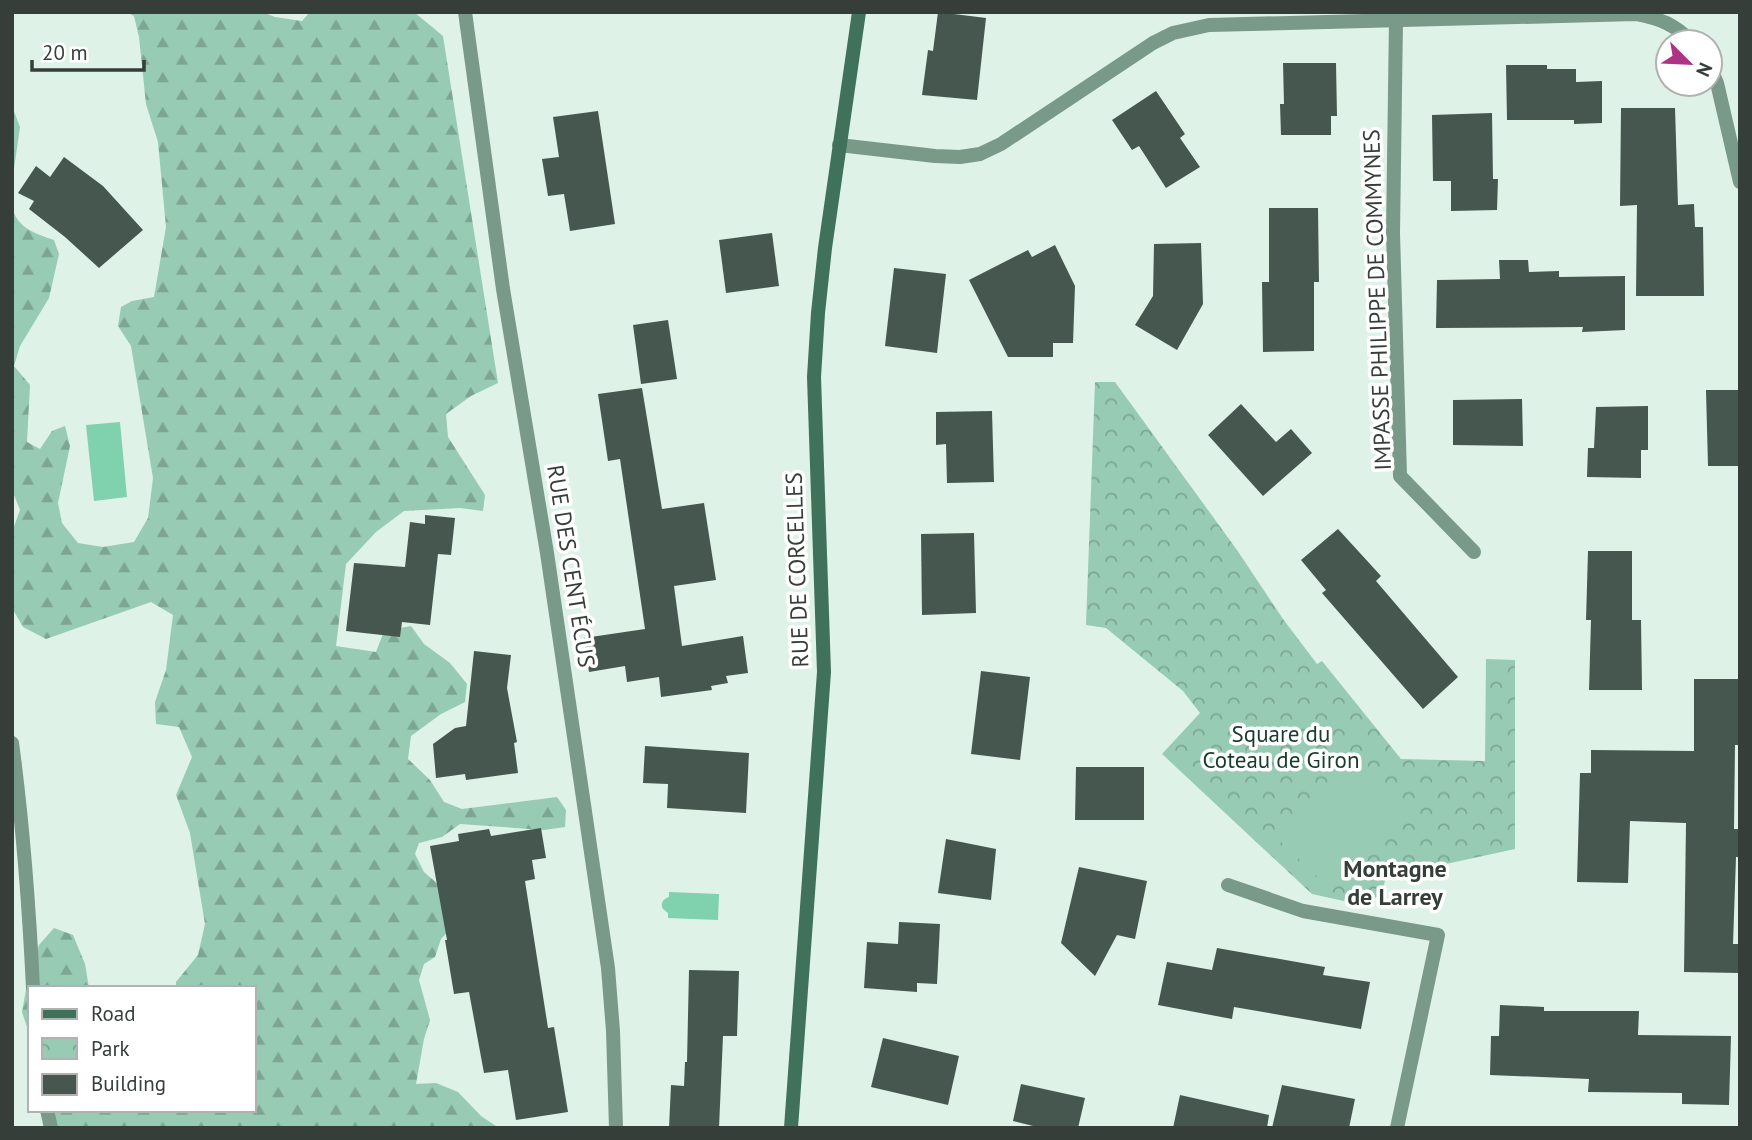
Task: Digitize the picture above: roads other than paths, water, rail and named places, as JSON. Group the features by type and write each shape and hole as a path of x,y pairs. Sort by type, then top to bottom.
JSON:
{"main road":[{"name":"RUE DE CORCELLES","path":"791,1128 824,672 814,377 824,261 859,12"}],"street":[{"name":"RUE DES CENT ÉCUS","path":"465,12 503,289 547,553 608,968 616,1128"},
{"path":"839,145 935,156 981,154 1001,144 1153,43 1174,33 1209,25 1636,14 1657,18 1677,28"},
{"name":"IMPASSE PHILIPPE DE COMMYNES","path":"1396,19 1393,233 1399,476 1474,552"},
{"path":"1720,98 1740,182"},
{"path":"12,743 19,794 33,986"},
{"path":"1228,885 1303,911 1438,935 1397,1128"}],"district":[{"name":"Montagne de Larrey","path":"1395,883"}],"park label":[{"name":"Square du Coteau de Giron","path":"1281,747"}]}
